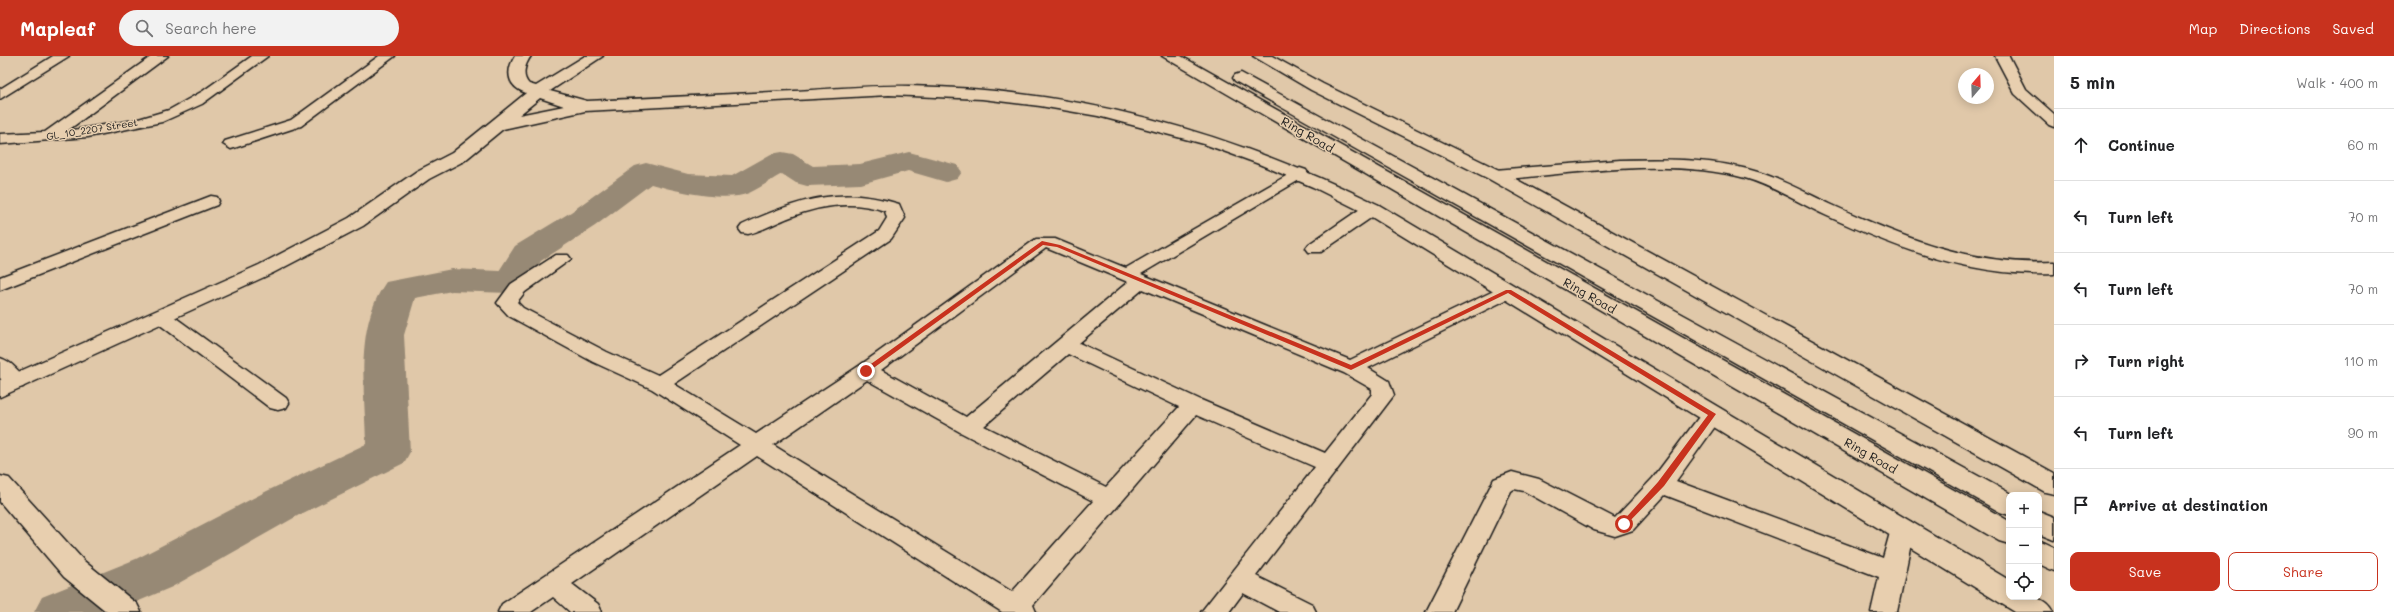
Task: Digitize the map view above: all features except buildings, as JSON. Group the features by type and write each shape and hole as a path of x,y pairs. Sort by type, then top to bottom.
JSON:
{"main road":[{"path":"522,56 516,70 519,84 531,90 563,101 587,106"},
{"path":"423,176 438,156 531,90 573,56"},
{"path":"8,385 266,269 356,222 423,176 458,157 498,125 531,90 594,56"},
{"name":"Ring Road","path":"1170,56 2006,532"},
{"name":"Ring Road","path":"1200,56 2006,503"},
{"path":"1261,56 1317,87 1495,175 2054,485"},
{"path":"498,125 587,106 867,92 920,91 1001,96 1055,104 1150,123 1262,157 1300,173 1372,209 2006,592"},
{"path":"0,485 74,569 127,612"},
{"path":"2042,524 2054,530"},
{"path":"2042,553 2054,560"},
{"path":"2019,600 2039,612"}],"street":[{"path":"0,95 62,56"},
{"path":"48,136 161,56"},
{"name":"GL_10_2207 Street","path":"4,142 112,128 172,114 195,102 261,56"},
{"path":"231,144 296,123 388,56"},
{"path":"2002,56 2020,91 2035,107 2054,122"},
{"path":"1495,175 1666,165 1745,173 1765,179 1845,218 1910,244 1956,258 2001,267 2054,268"},
{"path":"968,427 1064,344 1135,277 1300,173"},
{"path":"659,384 885,234 896,218 892,208 880,203 861,200 835,200 804,206 748,229"},
{"path":"0,284 211,201"},
{"path":"1315,248 1372,209"},
{"path":"511,612 866,371 1042,243 1058,246 1135,277 1351,368 1372,378 1382,386 1383,395 1241,580 1214,612"},
{"path":"562,259 518,288 509,297 507,303 516,312 600,357 659,384 1019,610 1109,499 1193,405"},
{"path":"1351,368 1509,291"},
{"path":"162,317 278,403"},
{"path":"1064,344 1193,405 1330,464"},
{"path":"0,365 8,385"},
{"path":"866,371 968,427 1109,499"},
{"path":"1439,612 1502,485 1512,480 1531,486 1603,524 1615,527 1624,524 1661,484 1713,414"},
{"path":"1661,484 1892,572"},
{"path":"1884,612 1902,529"},
{"path":"1241,580 1303,612"},
{"path":"553,583 589,612"}],"waterway":[{"path":"60,612 154,573 283,503 388,452 384,335 399,290 452,280 509,282 528,254 583,219 646,173 687,184 738,186 782,161 807,176 861,174 909,161 946,172"}],"route":[{"path":"866,371 1036,247 1042,243 1049,242 1129,274 1351,368 1509,291 1610,354 1713,414 1661,484 1624,524"}]}
